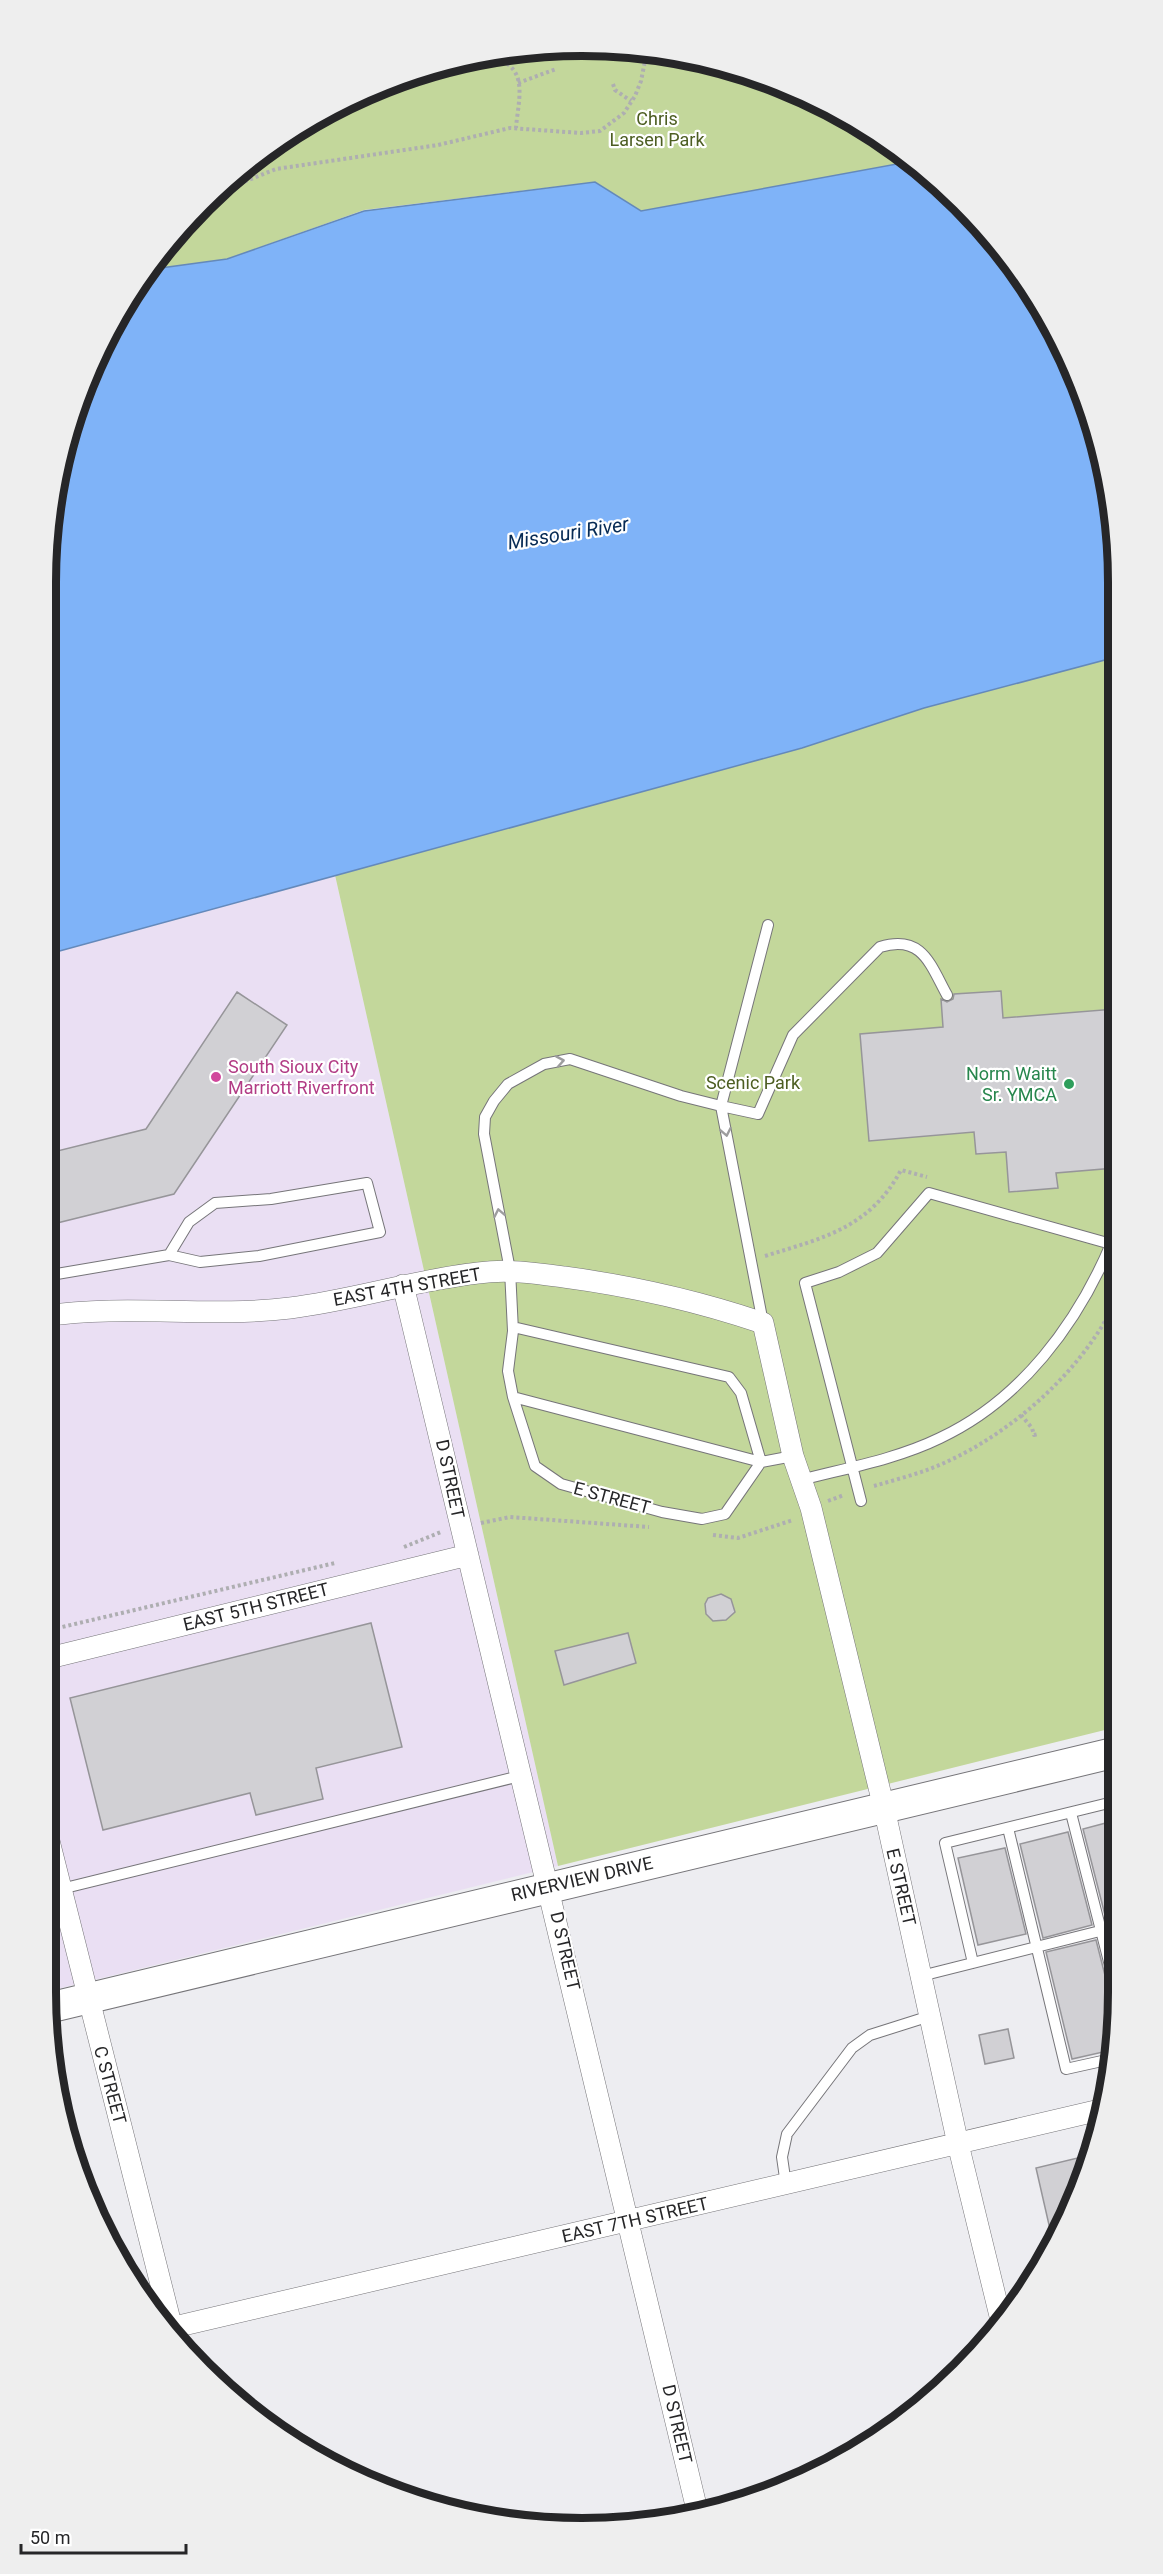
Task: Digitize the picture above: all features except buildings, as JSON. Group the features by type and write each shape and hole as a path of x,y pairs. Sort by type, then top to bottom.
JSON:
{"main road":[{"name":"RIVERVIEW DRIVE","path":"56,2006 549,1886 1108,1754"}],"street":[{"name":"EAST 4TH STREET","path":"55,1315 80,1311 220,1312 290,1308 403,1285 510,1270 604,1283 709,1305 764,1323"},
{"name":"D STREET","path":"403,1285 520,1776 549,1886 630,2222 696,2506"},
{"name":"E STREET","path":"764,1323 793,1456 811,1508 884,1808 958,2144 999,2313"},
{"name":"EAST 5TH STREET","path":"55,1657 468,1555"},
{"name":"C STREET","path":"55,1865 168,2318"},
{"name":"EAST 7TH STREET","path":"180,2332 1094,2111"}],"lane":[{"path":"764,1323 721,1106 768,926"},
{"name":"E STREET","path":"761,1462 725,1514 702,1519 662,1512 561,1484 535,1466 513,1397 508,1371 513,1327 510,1270 484,1134 485,1117 508,1084 544,1064 570,1059 681,1096 758,1114 793,1035 880,947 902,943 918,949 928,960 947,995"},
{"path":"55,1274 169,1255 200,1262 259,1256 380,1232 367,1183 271,1199 215,1203 189,1222 169,1255"},
{"path":"861,1501 850,1467 805,1283 839,1272 877,1253 929,1193 1108,1243"},
{"path":"801,1480 893,1456 941,1438 990,1408 1024,1378 1060,1336 1092,1288 1108,1254"},
{"path":"513,1327 729,1377 741,1393 761,1462"},
{"path":"513,1397 761,1462 793,1456"},
{"path":"61,1889 520,1776"},
{"path":"973,1963 945,1843 1108,1803"},
{"path":"1071,1813 1108,1960"},
{"path":"1008,1828 1066,2069 1103,2061"},
{"path":"921,1976 1100,1931"},
{"path":"786,2185 782,2157 787,2134 852,2048 870,2035 930,2016"}],"path":[{"path":"236,186 276,170 438,145 516,128 581,133 600,131 624,113 632,101 641,81 645,60"},
{"path":"504,62 515,72 518,83 516,128"},
{"path":"518,83 555,69"},
{"path":"613,84 615,90 632,101"},
{"path":"1021,1415 1032,1428 1034,1435 1038,1434"}],"shaded area":[{"path":"335,875 558,1866 55,1990 55,952"}],"green space":[{"name":"Chris Larsen Park","path":"547,57 616,57 650,60 718,73 751,83 814,110 874,144 901,163 641,211 595,182 364,210 227,259 159,268 186,235 235,186 289,144 319,126 349,110 412,83 445,73 513,60"},
{"name":"Scenic Park","path":"962,588 1108,593 1108,1729 558,1866 335,875"}],"water":[{"name":"Missouri River","path":"901,163 953,210 999,261 1019,289 1053,349 1080,412 1090,445 1103,513 1108,582 1108,672 1105,660 924,708 802,748 55,952 55,582 60,513 73,445 83,412 126,318 159,268 227,259 364,211 595,182 641,211"}],"place":[{"name":"South Sioux City Marriott Riverfront","path":"216,1077"},
{"name":"Norm Waitt Sr. YMCA","path":"1069,1084"}]}
